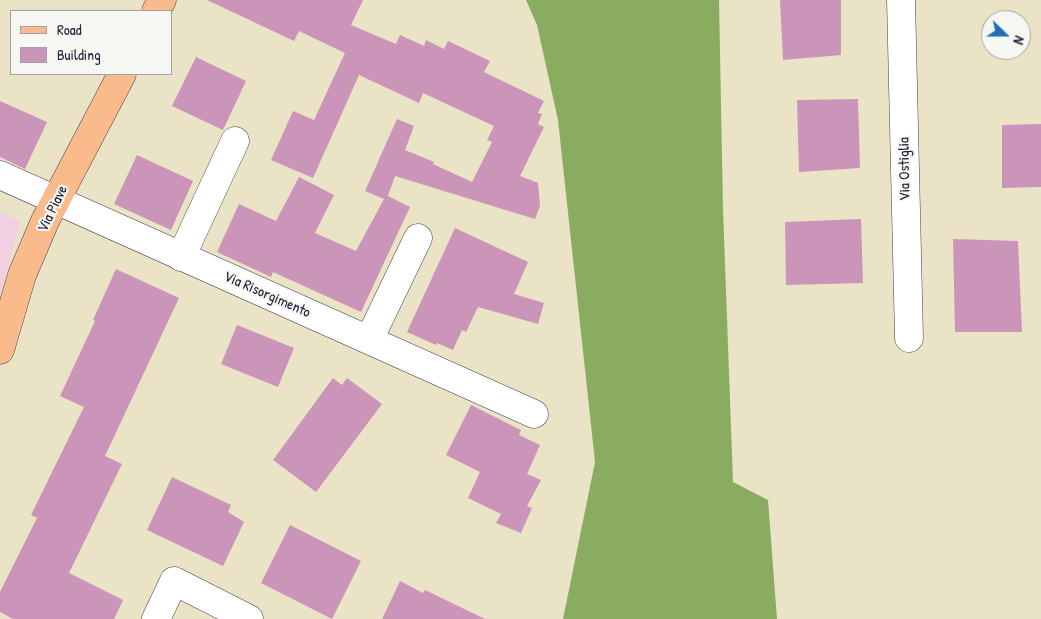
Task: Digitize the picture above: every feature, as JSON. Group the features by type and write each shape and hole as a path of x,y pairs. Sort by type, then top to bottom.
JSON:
{"main road":[{"name":"Via Piave","path":"0,350 22,275 56,201 121,75"}],"street":[{"name":"Via Ostiglia","path":"901,0 909,338"},
{"path":"181,257 236,141"},
{"name":"Via Risorgimento","path":"0,175 534,414"},
{"path":"368,340 418,238"},
{"path":"156,619 174,582 249,619"}],"shaded area":[{"path":"0,212 20,221 0,297"}],"green space":[{"path":"526,0 719,0 723,209 733,482 768,500 777,619 563,619 595,462 558,120 537,25"}],"building":[{"path":"207,0 363,0 351,25 396,44 400,35 424,46 426,40 444,49 448,41 490,61 484,72 544,101 538,113 542,114 538,124 544,127 520,176 538,183 540,206 535,219 395,176 388,196 410,207 361,312 273,272 271,277 217,252 239,204 276,221 299,177 334,195 315,233 356,251 384,199 365,191 397,119 414,126 405,150 434,162 433,164 472,182 492,142 487,140 494,126 423,93 419,103 359,75 313,178 271,160 293,111 314,120 345,53 299,31 294,41"},
{"path":"780,0 841,0 841,55 783,60"},
{"path":"196,57 246,81 223,130 172,106"},
{"path":"858,99 860,168 799,172 797,100"},
{"path":"0,101 47,122 25,169 0,157"},
{"path":"1041,124 1041,187 1002,188 1002,125"},
{"path":"137,155 193,181 171,230 114,204"},
{"path":"861,219 863,283 786,285 785,222"},
{"path":"455,228 528,262 514,294 544,303 538,324 478,307 466,332 462,330 453,350 437,343 436,345 407,332"},
{"path":"953,239 1018,241 1022,332 955,332"},
{"path":"116,269 179,298 105,456 122,464 69,573 123,600 114,619 13,619 0,612 0,592 37,518 31,515 84,407 60,396 95,321 93,320"},
{"path":"237,325 294,348 278,387 221,364"},
{"path":"333,378 342,385 347,378 382,404 316,492 273,460"},
{"path":"471,405 521,430 519,435 540,445 527,474 541,480 527,506 532,508 521,533 496,523 501,514 468,498 480,472 446,455"},
{"path":"172,477 231,505 228,512 244,522 223,566 147,530"},
{"path":"290,525 361,561 332,619 261,583"},
{"path":"400,581 423,593 425,590 485,619 382,619"}]}
